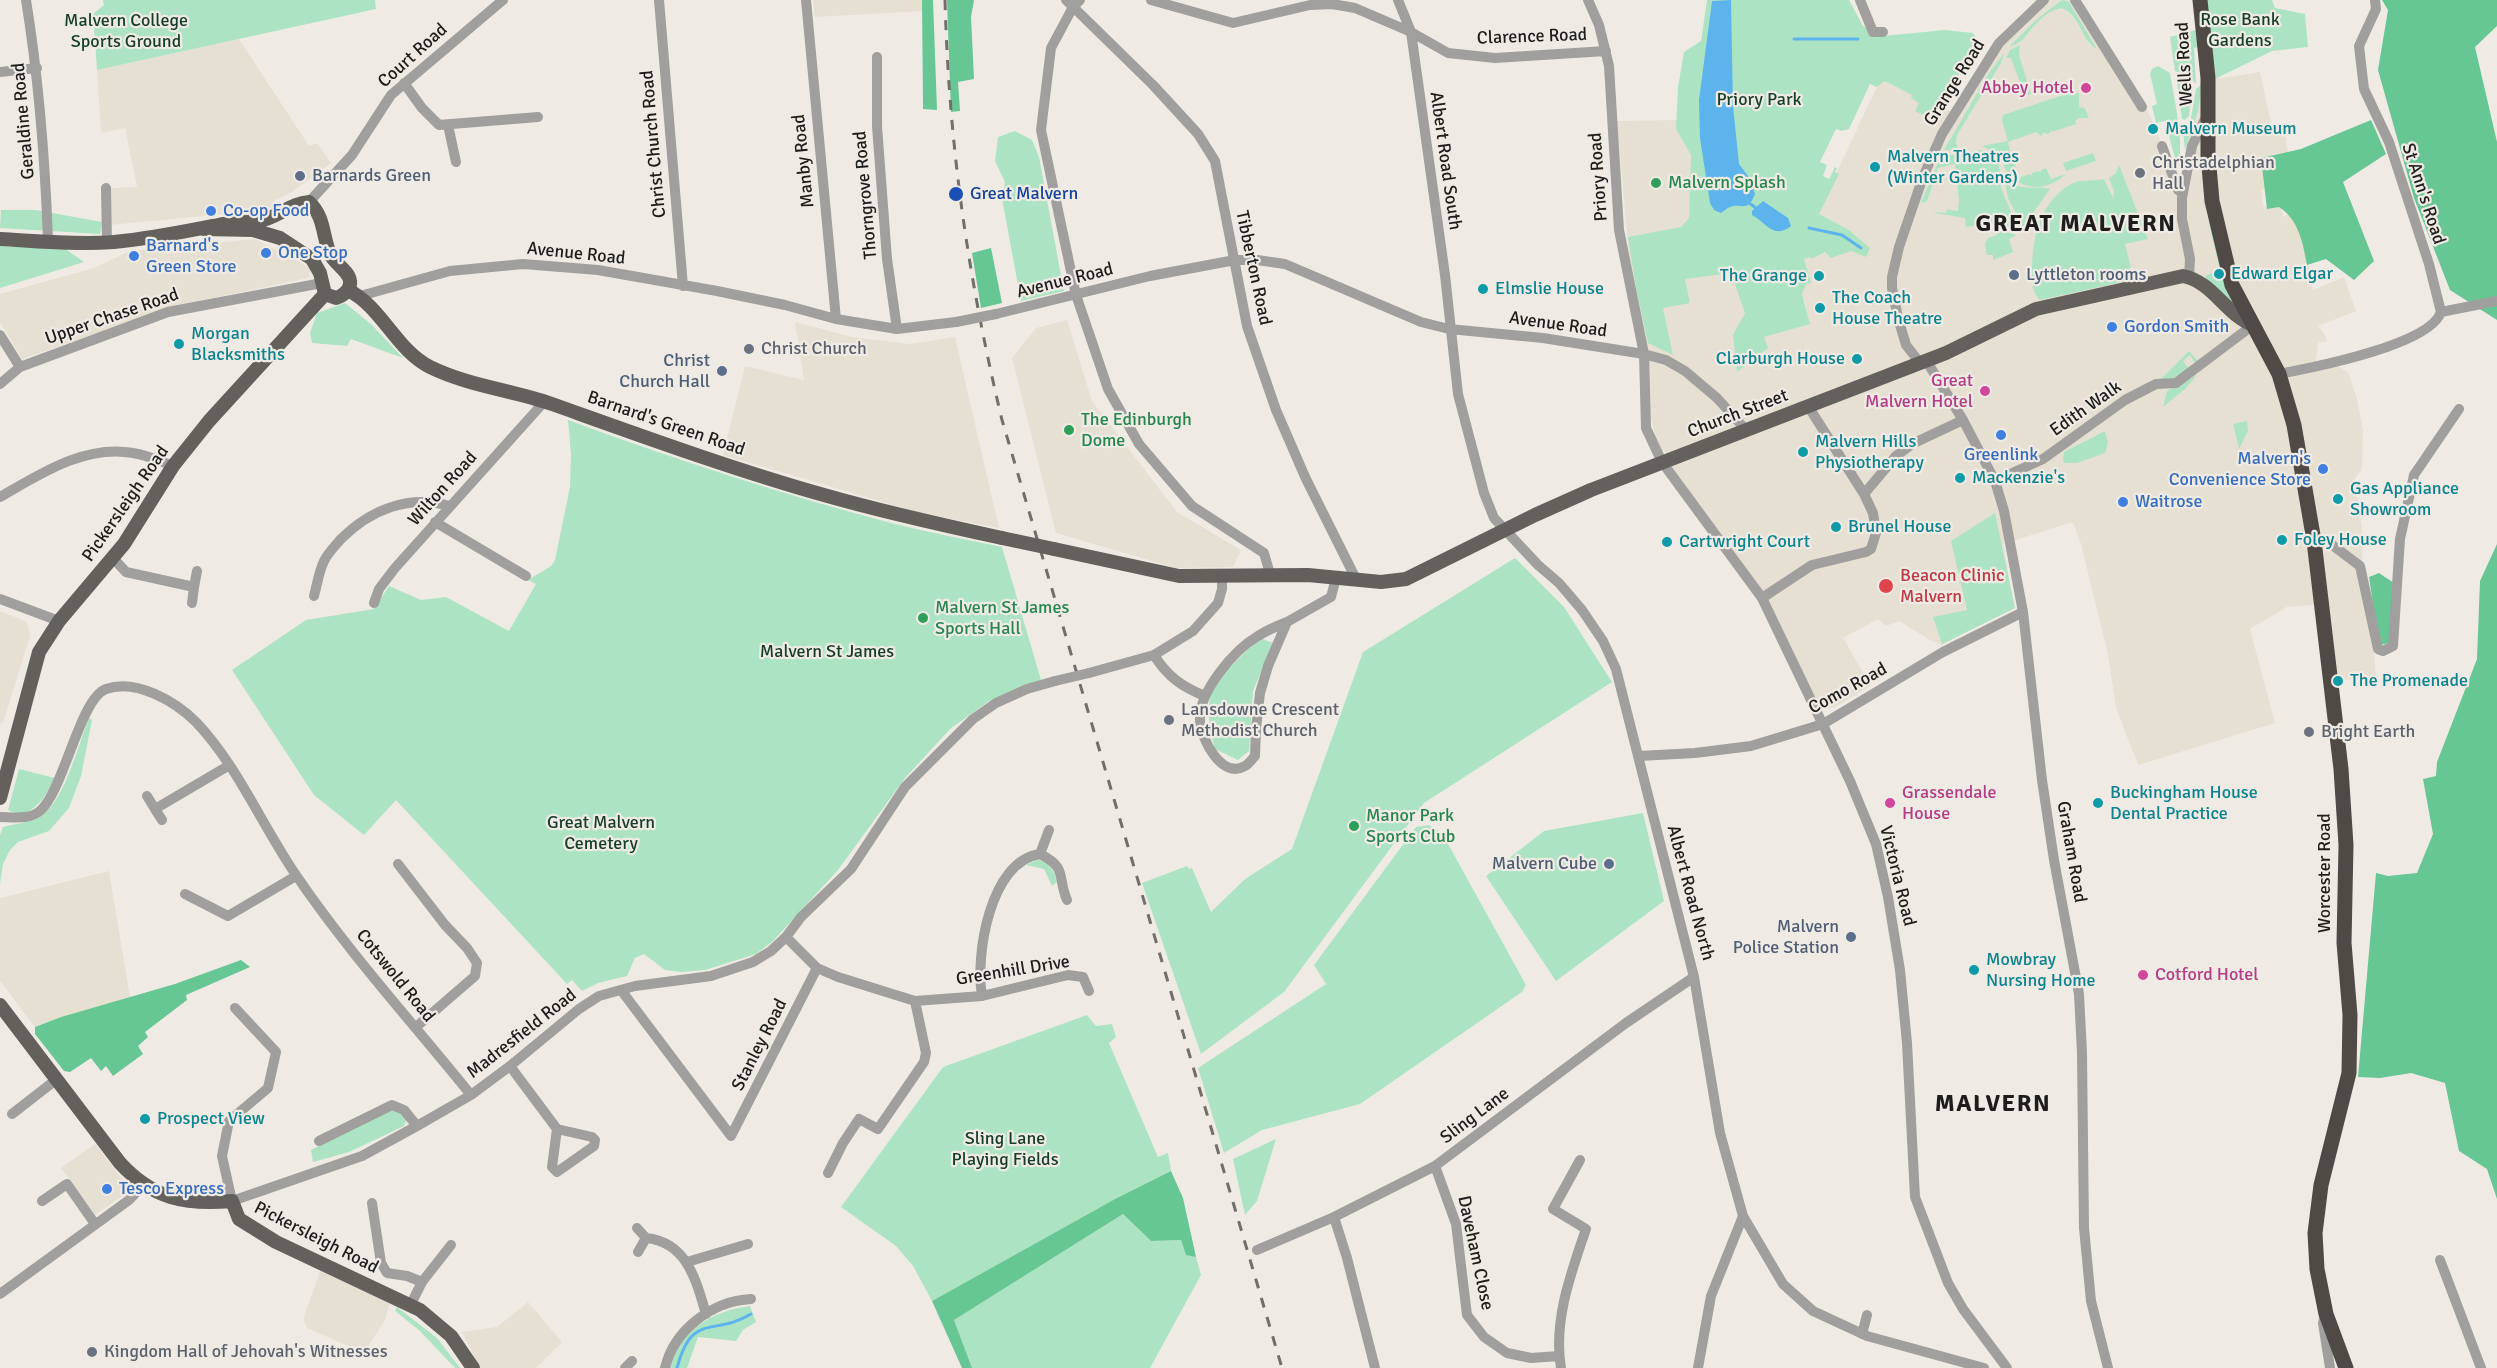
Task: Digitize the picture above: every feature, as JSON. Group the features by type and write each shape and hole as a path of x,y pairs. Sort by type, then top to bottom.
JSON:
{"highway":[{"name":"Wells Road","path":"2200,0 2209,111"},
{"name":"Worcester Road","path":"2209,111 2208,155 2212,201 2229,275 2279,374 2294,425 2314,541 2344,800 2346,845 2343,913 2350,1015 2349,1073 2344,1101 2326,1163 2316,1214 2317,1269 2326,1314 2346,1368"}],"main road":[{"path":"0,239 106,242 202,229 219,224 258,221 303,202 309,202"},
{"name":"Barnard's Green Road","path":"309,202 320,215 327,246 334,262 348,275 354,293 408,351 427,366 477,384 544,402 695,455 825,495 1002,538 1179,576 1222,577"},
{"path":"280,238 278,223 290,209"},
{"path":"202,229 253,230 280,238 312,259 320,273 323,289 336,298 354,293"},
{"name":"Church Street","path":"1222,577 1270,574 1381,582 1406,579 1582,495 1746,429 1925,362 2037,308 2165,279 2190,278"},
{"path":"2190,278 2208,288 2234,314 2253,325"},
{"name":"Pickersleigh Road","path":"0,798 39,652 59,621 124,544 173,466 323,289"},
{"name":"Pickersleigh Road","path":"0,1005 120,1163 143,1185 159,1194 175,1199 209,1203 232,1201 238,1219 276,1242 411,1304 451,1336 473,1368"}],"street":[{"name":"Geraldine Road","path":"26,0 37,68 45,162 48,240"},
{"name":"Court Road","path":"309,202 352,155 391,95 503,0"},
{"name":"Christ Church Road","path":"659,0 683,286"},
{"name":"Manby Road","path":"806,0 836,319"},
{"name":"Clarence Road","path":"1151,0 1233,23 1310,5 1332,4 1355,8 1411,33 1448,53 1495,58 1606,51"},
{"name":"Albert Road South","path":"1398,0 1411,33 1445,275 1449,329"},
{"name":"Priory Road","path":"1588,0 1599,25 1611,81 1619,230 1644,354"},
{"path":"1860,0 1872,32 1883,32"},
{"name":"Grange Road","path":"1925,362 1917,359 1906,345 1894,301 1892,277 1903,236 1923,177 1948,124 1999,43 2043,0"},
{"path":"2075,0 2142,107"},
{"name":"St Ann's Road","path":"2375,0 2376,9 2359,46 2364,89 2389,142 2444,312"},
{"path":"1073,2 1051,48 1041,130 1076,295 1108,389 1139,444 1192,506 1264,553 1270,574"},
{"name":"Tibberton Road","path":"1073,2 1198,134 1215,161 1247,326 1276,411 1306,480 1357,580"},
{"name":"Thorngrove Road","path":"878,57 877,126 887,259 897,329"},
{"path":"0,72 37,68"},
{"path":"404,83 422,108 439,125 538,117"},
{"name":"Wells Road","path":"2182,193 2192,146 2209,111"},
{"path":"448,125 456,162"},
{"path":"2162,146 2178,190 2182,193 2181,212 2190,259 2190,278"},
{"path":"106,188 106,242"},
{"name":"Avenue Road","path":"354,293 450,271 523,264 598,270 785,305 836,319 897,329 956,322 996,314 1150,276 1235,260 1257,260 1285,264 1421,322 1449,329 1543,338 1644,354 1666,360 1685,371 1717,398 1746,429"},
{"name":"Upper Chase Road","path":"0,384 20,367 168,312 323,289"},
{"path":"2279,374 2333,364 2389,346 2433,324 2444,312 2497,301"},
{"name":"Edith Walk","path":"1995,481 2043,459 2125,400 2156,384 2176,383 2253,325"},
{"name":"Albert Road North","path":"1449,329 1458,394 1484,493 1494,518 1507,529 1538,565 1559,583 1582,610 1603,641 1616,669 1694,977 1719,1133 1743,1216 1783,1284 1813,1311 1862,1334 1984,1368"},
{"path":"0,335 20,367"},
{"name":"Victoria Road","path":"1644,354 1646,428 1662,462 1762,598 1851,781 1876,844 1888,897 1900,970 1907,1043 1915,1197 1948,1283 1963,1309 2007,1368"},
{"name":"Graham Road","path":"1925,362 1963,420 1995,481 2004,511 2023,612 2044,792 2079,994 2084,1228 2091,1301 2108,1368"},
{"name":"Wilton Road","path":"374,603 379,589 435,522 544,402"},
{"path":"1762,598 1812,565 1871,549 1876,533 1876,525 1864,494 1808,406"},
{"path":"2314,541 2327,541 2360,566 2378,649 2383,651 2392,646 2400,539 2414,474 2459,409"},
{"path":"1864,494 1896,456 1912,444 1963,420"},
{"path":"0,497 54,466 98,453 131,452 173,466"},
{"path":"314,596 324,560 350,530 372,515 388,507 419,501 434,501 450,506"},
{"path":"435,522 526,576"},
{"path":"113,558 126,572 194,588"},
{"path":"192,603 197,571"},
{"path":"1205,696 1185,688 1172,678 1154,655 1193,631 1206,618 1218,603 1222,589 1222,577"},
{"path":"1287,622 1268,666 1260,693 1255,756 1246,766 1237,768 1222,764 1203,738 1199,719 1205,696 1216,677 1235,654 1257,636 1331,597 1336,578"},
{"path":"0,599 59,621"},
{"name":"Como Road","path":"1639,756 1695,753 1751,746 1824,724 1943,652 2023,612"},
{"name":"Madresfield Road","path":"232,1201 362,1156 417,1126 471,1095 579,1009 599,996 621,990 732,971 771,951 786,938 801,917 850,869 905,787 973,719 996,704 1027,689 1154,655"},
{"name":"Cotswold Road","path":"0,817 18,818 40,811 54,789 91,703 104,689 128,687 174,703 195,722 215,746 296,876 322,912 471,1095"},
{"path":"155,808 228,766"},
{"path":"147,796 162,820"},
{"path":"1040,854 1049,830"},
{"path":"1040,854 1056,865 1062,875 1056,890 1067,900"},
{"path":"982,996 980,980 983,945 986,925 995,897 1021,860 1040,854"},
{"path":"398,864 477,963 475,976 416,1027"},
{"path":"184,894 228,916 296,876"},
{"name":"Greenhill Drive","path":"786,938 817,968 838,977 915,1001 982,996 1084,972 1089,991"},
{"name":"Stanley Road","path":"621,990 731,1136 817,968"},
{"name":"Sling Lane","path":"1257,1250 1334,1217 1435,1166 1626,1023 1694,977"},
{"path":"828,1173 843,1143 859,1119 878,1129 924,1062 926,1053 915,1001"},
{"path":"232,1201 222,1156 229,1121 268,1088 276,1052 235,1008"},
{"path":"510,1066 557,1129 592,1137 596,1142 594,1146 557,1172 552,1169 557,1129"},
{"path":"12,1114 57,1079"},
{"path":"319,1141 392,1105 404,1110 417,1126"},
{"path":"1561,1368 1559,1356 1564,1299 1586,1229 1553,1209 1580,1160"},
{"name":"Daveham Close","path":"1435,1166 1456,1224 1467,1315 1484,1337 1507,1353 1531,1358 1559,1356"},
{"path":"42,1201 67,1184 95,1224"},
{"path":"0,1294 129,1200 143,1185"},
{"path":"372,1203 381,1263 387,1273 422,1282"},
{"path":"1698,1368 1711,1296 1743,1216"},
{"path":"1334,1217 1347,1258 1375,1368"},
{"path":"637,1228 646,1238 662,1240 687,1262 706,1314"},
{"path":"638,1252 646,1238"},
{"path":"687,1262 740,1243"},
{"path":"411,1304 422,1282 451,1245"},
{"path":"2440,1260 2481,1368"},
{"path":"665,1368 669,1354 682,1335 706,1314 715,1307 737,1300 751,1299"},
{"path":"2326,1314 2323,1323 2330,1368"},
{"path":"1862,1334 1867,1315"}],"shaded area":[{"path":"813,0 922,0 922,11 815,17"},
{"name":"Great Malvern","path":"2050,0 2078,0 2136,90 2153,122 2175,178 2182,175 2187,142 2203,81 2260,72 2273,132 2278,132 2283,137 2285,135 2288,152 2263,157 2267,189 2261,190 2263,207 2281,205 2283,217 2291,213 2304,239 2313,290 2344,277 2356,311 2318,326 2327,341 2318,343 2315,369 2337,366 2348,372 2357,399 2363,430 2362,470 2355,478 2363,536 2362,564 2373,631 2376,678 2336,680 2328,604 2287,607 2250,629 2275,723 2138,765 2116,708 2108,655 2081,544 2073,522 2003,544 2014,607 1942,645 1899,621 1886,626 1878,619 1843,638 1871,686 1835,707 1828,709 1820,706 1770,607 1672,468 1666,453 1656,439 1649,410 1631,279 1617,121 1684,120 1724,266 1721,278 1724,280 1735,275 1809,321 1804,298 1800,299 1802,258 1813,252 1828,253 1816,216 1881,78 1958,115 1996,52 2036,10"},
{"path":"239,39 309,146 317,143 331,163 292,192 273,201 273,207 257,211 110,225 110,188 137,187 125,128 101,133 97,70"},
{"path":"255,239 311,268 308,278 175,306 22,359 0,322 0,294 94,268 130,251"},
{"path":"1067,320 1092,401 1177,512 1241,550 1233,567 1176,568 1056,533 1012,358 1036,328"},
{"path":"795,322 852,337 910,344 955,337 999,528 917,512 723,455 745,366 804,380"},
{"path":"0,611 25,621 30,636 3,723 0,724"},
{"path":"109,871 130,997 35,1027 0,981 0,898"},
{"path":"95,1144 126,1184 125,1194 95,1215 61,1168"},
{"path":"320,1271 390,1302 385,1320 364,1353 307,1328 303,1320"},
{"path":"528,1302 562,1342 536,1368 480,1368 462,1332 497,1327"}],"green space":[{"name":"Malvern College Sports Ground","path":"103,0 375,0 376,9 97,70 93,14 104,5"},
{"path":"922,0 933,0 937,110 923,109"},
{"path":"947,0 974,0 971,17 974,79 958,82 960,111 951,112"},
{"name":"Priory Park","path":"1707,0 1849,0 1863,26 1883,36 1945,30 1973,33 1979,42 1934,116 1930,118 1915,111 1919,103 1911,98 1912,95 1885,81 1877,87 1870,84 1849,129 1841,131 1836,129 1820,162 1827,165 1823,176 1829,179 1835,167 1837,168 1835,172 1839,174 1819,214 1849,230 1870,248 1866,257 1851,251 1831,258 1825,252 1811,259 1810,257 1804,259 1811,283 1806,284 1802,294 1810,324 1764,337 1768,348 1737,372 1733,335 1745,313 1731,273 1685,279 1690,303 1663,308 1673,355 1648,343 1628,237 1681,227 1689,218 1691,155 1676,129 1678,87 1684,52 1701,41"},
{"path":"2062,0 2069,2 2097,49 2087,40 2073,16 2061,8 2044,16 2022,40 2009,47 2037,19"},
{"name":"Rose Bank Gardens","path":"2204,0 2272,0 2275,8 2305,14 2308,47 2272,51 2215,79"},
{"path":"2382,0 2497,0 2497,26 2475,47 2497,142 2497,320 2450,290 2414,198 2378,70 2388,10"},
{"path":"2196,30 2198,47 2194,48 2196,84 2188,75 2175,71 2170,37"},
{"path":"2020,45 2019,55 2031,94 2025,96 2011,58 2006,58 2010,50"},
{"path":"2004,53 2001,63 1957,135 1956,143 1959,151 1944,150 1989,73"},
{"path":"2158,66 2170,73 2180,135 2177,166 2165,121 2156,123 2152,106 2157,104 2150,74 2152,69"},
{"path":"2176,75 2189,79 2193,86 2189,116 2185,120 2182,119"},
{"path":"2202,84 2198,111 2185,150 2183,131 2191,118 2196,89"},
{"path":"2069,93 2079,93 2079,107 2085,108 2089,118 2079,118 2075,121 2076,124 2051,132 2050,130 2050,133 2046,134 2044,132 2041,136 2036,132 2008,142 2011,156 2017,158 2002,163 1994,152 1982,146 2008,141 2002,120 2003,115"},
{"path":"2371,120 2386,154 2343,182 2374,261 2354,280 2326,259 2307,265 2302,240 2291,218 2279,207 2267,209 2261,158 2301,149"},
{"path":"1015,131 1032,140 1039,157 1064,291 1021,301 1002,199 1005,182 995,161 998,137"},
{"path":"1980,150 1991,154 1999,164 2001,188 2019,231 1996,228 1995,222 1966,227 1965,218 1935,213 1946,213 1947,209 1958,211 1955,164 1938,168 1927,201 1921,203 1942,153 1953,155"},
{"path":"2093,153 2096,161 2066,171 2063,163"},
{"path":"2018,161 2014,165 2016,167 2014,170 2017,170 2019,180 2030,174 2031,176 2032,173 2039,171 2040,173 2046,168 2051,179 2066,174 2041,187 2024,185 2009,174 2003,165"},
{"path":"2119,165 2148,239 2125,244 2131,268 2127,269 2126,281 2040,300 2033,288 2032,262 2035,237 2043,213 2058,194 2076,182 2104,179 2113,198 2114,191 2109,178 2116,173"},
{"path":"2003,172 2019,186 2050,189 2033,213 2026,234 2008,198"},
{"path":"1,210 36,210 102,222 100,234 0,228"},
{"path":"2209,223 2211,223 2234,302 2232,305 2206,278 2206,275 2213,273 2215,277 2221,275"},
{"path":"2004,231 2016,235 2009,239 2013,252 1993,260 1993,255 1987,255 1985,244 1988,238 1997,235 1997,232"},
{"path":"0,246 64,248 84,262 0,288"},
{"path":"991,248 1002,303 981,308 972,253"},
{"path":"345,303 372,325 403,358 351,339 347,346 312,343 310,333 317,313"},
{"path":"2189,351 2198,361 2195,363 2190,355 2183,361 2189,369 2170,380 2161,379"},
{"path":"2197,375 2185,389 2163,407 2167,391"},
{"path":"568,420 688,462 809,500 891,523 1002,547 1041,680 989,701 950,729 905,778 838,870 773,941 756,954 705,970 681,972 665,970 644,954 635,958 627,976 598,983 582,991 572,980 567,984 396,800 364,835 314,795 232,670 306,620 374,609 389,586 421,600 446,597 509,631 536,584 528,580 551,566 555,560 570,487 571,455"},
{"path":"2247,421 2248,431 2239,449 2233,424"},
{"path":"2105,431 2108,442 2105,453 2077,463 2065,463 2064,452"},
{"path":"1995,513 2015,608 1942,644 1933,617 1967,610 1951,541"},
{"path":"2497,544 2497,1199 2487,1169 2459,1151 2445,1083 2411,1073 2380,1078 2358,1077 2376,873 2388,876 2417,873 2433,834 2423,779 2436,776 2437,762 2477,659 2480,581"},
{"name":"Manor Park Sports Club","path":"1515,558 1564,607 1612,682 1424,803 1284,992 1201,1054 1142,883 1187,866 1189,869 1192,868 1211,912 1245,879 1292,849 1363,652"},
{"path":"2379,573 2394,583 2390,643 2379,645 2369,577"},
{"path":"1260,638 1273,643 1253,691 1249,751 1238,760 1215,749 1209,717 1210,698 1224,674"},
{"path":"89,718 92,720 81,776 69,808 49,831 18,842 10,850 3,864 0,884 0,835 3,827 34,819 43,815 51,807 65,783"},
{"path":"19,769 55,778 37,805 24,813 8,810"},
{"path":"1643,813 1664,901 1556,981 1486,876 1544,831"},
{"path":"1429,825 1442,833 1526,985 1522,992 1360,1104 1262,1130 1224,1153 1198,1068 1326,984 1314,965 1416,827"},
{"path":"1037,860 1048,864 1055,874 1057,882 1052,886 1044,869 1026,865"},
{"path":"241,960 250,967 186,995 187,1000 145,1032 148,1037 138,1046 143,1054 113,1076 106,1066 101,1071 91,1058 70,1072 64,1071 35,1034 35,1027 61,1017 175,984"},
{"name":"Sling Lane Playing Fields","path":"1087,1015 1096,1026 1112,1024 1116,1037 1109,1043 1158,1157 1168,1153 1171,1171 1115,1199 932,1301 913,1266 896,1246 841,1207 943,1067"},
{"path":"392,1108 400,1111 406,1120 404,1126 349,1152 313,1162 311,1150"},
{"path":"1276,1139 1257,1201 1245,1215 1233,1159"},
{"path":"1171,1171 1183,1198 1196,1257 1186,1255 1181,1240 1151,1241 1123,1214 954,1320 972,1368 962,1368 932,1301 1115,1199"},
{"path":"1123,1214 1151,1241 1181,1240 1186,1254 1196,1257 1201,1275 1150,1368 972,1368 954,1320"},
{"path":"750,1306 756,1322 743,1330 736,1341 698,1337 687,1368 670,1368 674,1355 689,1333 723,1312"},
{"path":"397,1307 437,1338 460,1368 455,1368 420,1331 395,1311"}],"water":[{"path":"1731,0 1733,106 1739,164 1751,180 1755,194 1747,206 1730,207 1721,213 1714,210 1710,203 1700,138 1699,100 1712,1"},
{"path":"1763,201 1788,218 1791,226 1785,230 1774,231 1752,215 1752,211"}],"waterway":[{"path":"1794,39 1858,39"},
{"path":"1749,203 1756,208"},
{"path":"1809,228 1842,235 1861,248"},
{"path":"677,1368 683,1350 697,1332 738,1321 751,1314"}],"railway":[{"path":"945,0 951,108 962,212 979,315 1002,420 1282,1368"}],"place":[{"name":"Abbey Hotel","path":"2086,88"},
{"name":"Malvern Museum","path":"2153,129"},
{"name":"Malvern Theatres (Winter Gardens)","path":"1875,167"},
{"name":"Christadelphian Hall","path":"2140,173"},
{"name":"Barnards Green","path":"300,176"},
{"name":"Malvern Splash","path":"1656,183"},
{"name":"Great Malvern","path":"956,194"},
{"name":"Co-op Food","path":"211,211"},
{"name":"One Stop","path":"266,253"},
{"name":"Barnard's Green Store","path":"134,256"},
{"name":"Edward Elgar","path":"2219,274"},
{"name":"Lyttleton rooms","path":"2014,275"},
{"name":"The Grange","path":"1819,276"},
{"name":"Elmslie House","path":"1483,289"},
{"name":"The Coach House Theatre","path":"1820,308"},
{"name":"Gordon Smith","path":"2112,327"},
{"name":"Morgan Blacksmiths","path":"179,344"},
{"name":"Christ Church","path":"749,349"},
{"name":"Clarburgh House","path":"1857,359"},
{"name":"Christ Church Hall","path":"722,371"},
{"name":"Great Malvern Hotel","path":"1985,391"},
{"name":"The Edinburgh Dome","path":"1069,430"},
{"name":"Greenlink","path":"2001,435"},
{"name":"Malvern Hills Physiotherapy","path":"1803,452"},
{"name":"Malvern's Convenience Store","path":"2323,469"},
{"name":"Mackenzie's","path":"1960,478"},
{"name":"Gas Appliance Showroom","path":"2338,499"},
{"name":"Waitrose","path":"2123,502"},
{"name":"Brunel House","path":"1836,527"},
{"name":"Foley House","path":"2282,540"},
{"name":"Cartwright Court","path":"1667,542"},
{"name":"Beacon Clinic Malvern","path":"1886,586"},
{"name":"Malvern St James Sports Hall","path":"923,618"},
{"name":"The Promenade","path":"2338,681"},
{"name":"Lansdowne Crescent Methodist Church","path":"1169,720"},
{"name":"Bright Earth","path":"2309,732"},
{"name":"Grassendale House","path":"1890,803"},
{"name":"Buckingham House Dental Practice","path":"2098,803"},
{"name":"Manor Park Sports Club","path":"1354,826"},
{"name":"Malvern Cube","path":"1609,864"},
{"name":"Malvern Police Station","path":"1851,937"},
{"name":"Mowbray Nursing Home","path":"1974,970"},
{"name":"Cotford Hotel","path":"2143,975"},
{"name":"Prospect View","path":"145,1119"},
{"name":"Tesco Express","path":"107,1189"},
{"name":"Kingdom Hall of Jehovah's Witnesses","path":"92,1352"}],"district":[{"name":"GREAT MALVERN","path":"2076,225"},
{"name":"MALVERN","path":"1993,1105"}],"park label":[{"name":"Malvern St James","path":"827,652"},
{"name":"Great Malvern Cemetery","path":"601,833"}]}
